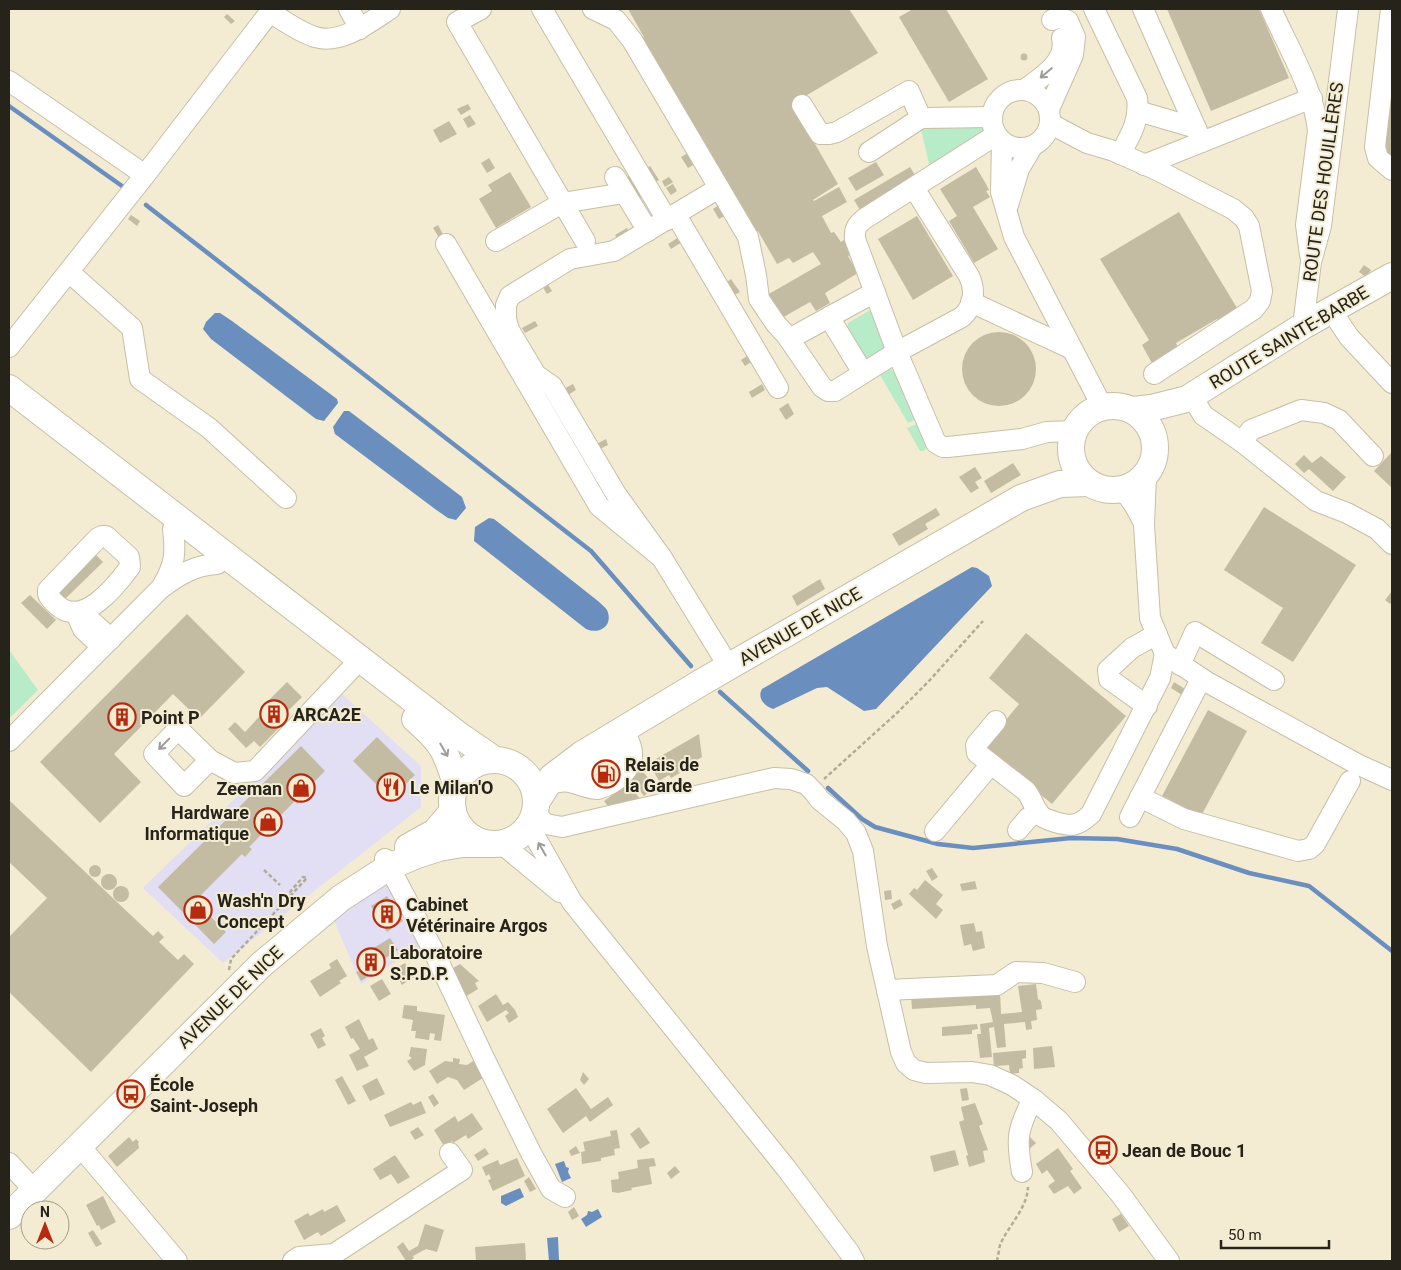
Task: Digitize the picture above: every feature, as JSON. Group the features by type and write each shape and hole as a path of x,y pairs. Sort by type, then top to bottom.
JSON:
{"main road":[{"name":"ROUTE SAINTE-BARBE","path":"1132,410 1151,408 1190,398 1303,326 1392,276"},
{"path":"9,388 452,730 507,764 528,777 542,802 517,838 496,844 474,839 460,827 453,811 452,797 456,784 472,766 483,762 507,764"},
{"name":"ROUTE SAINTE-BARBE","path":"1150,465 1167,429 1190,398"},
{"path":"1117,405 1132,410 1143,418 1151,429 1154,442 1150,465 1132,487 1123,489 1102,488 1089,483 1075,468 1072,439 1080,420 1090,411 1102,406 1117,405"},
{"path":"9,406 173,529 435,736 448,756 456,784"},
{"name":"AVENUE DE NICE","path":"1021,498 1053,469 1072,439"},
{"name":"AVENUE DE NICE","path":"507,764 545,766 580,755 625,735 714,676 1021,498 1060,484 1089,483"},
{"name":"AVENUE DE NICE","path":"542,802 552,777 580,755"},
{"name":"AVENUE DE NICE","path":"9,1216 31,1187 236,975 342,888 387,863 435,832 453,811"},
{"name":"AVENUE DE NICE","path":"9,1202 31,1187 79,1145 262,964 341,898 387,863 439,848 462,844 496,844"}],"street":[{"path":"349,9 360,29"},
{"path":"9,347 271,11 306,33 324,39 360,29 390,9"},
{"path":"481,9 457,22 585,241"},
{"path":"542,9 778,388"},
{"path":"593,9 622,25 748,237 759,299 825,390 835,391 897,352 962,317 967,312 974,291 969,276 914,188"},
{"path":"1094,9 1137,98 1138,112 1134,130 1120,154"},
{"path":"1143,9 1199,135"},
{"path":"1271,9 1312,98 1318,131 1306,225 1311,262"},
{"name":"ROUTE DES HOUILLÈRES","path":"1303,326 1311,262 1321,226 1348,9"},
{"path":"1391,9 1375,147 1378,158 1392,170"},
{"path":"1024,90 1050,71 1060,55 1063,42 1049,14"},
{"path":"1006,212 1019,170 1043,130 1071,64 1075,37 1068,21 1049,14"},
{"path":"9,81 145,175"},
{"path":"1043,130 1045,102 1039,96 1024,90 1015,90 999,100 994,108 1001,192 1014,236 1102,406"},
{"path":"802,105 820,134 837,132 909,91 921,118"},
{"path":"1144,165 1199,135 1312,98"},
{"path":"1138,112 1199,135"},
{"path":"869,152 921,118 997,131 1016,148 1043,130 1120,154 1233,209 1250,226 1262,291 1260,301 1254,309 1154,374"},
{"path":"997,131 914,188 864,219 856,227 854,232 855,239 897,352 934,439 939,445 948,447 993,443 1026,439 1047,432 1072,439"},
{"path":"496,241 562,203 620,185 648,231"},
{"path":"714,676 705,628 662,558 616,494 552,386 536,375 509,330 506,319 506,305 510,296 570,259 614,251 719,188"},
{"path":"446,244 599,506 662,558"},
{"path":"69,272 132,328 140,379 209,428 286,498"},
{"path":"789,339 875,292"},
{"path":"971,302 1072,349"},
{"path":"1332,310 1349,337 1392,383"},
{"path":"829,317 863,373"},
{"path":"1190,398 1203,414 1242,442 1316,501 1347,513 1377,529 1392,544"},
{"path":"1242,442 1251,430 1301,410 1324,413 1339,420 1373,456"},
{"path":"1150,465 1144,525 1150,618 1157,634 1173,659 1201,679 1353,772 1392,780"},
{"path":"1123,489 1135,506 1144,525"},
{"path":"160,589 174,564 175,545 173,529"},
{"path":"106,536 129,557 130,567 98,602 76,613 63,611 49,598 48,590 94,541 106,536"},
{"path":"9,741 160,589 174,578 189,570 217,564"},
{"path":"76,613 83,629 106,643"},
{"path":"996,721 976,744 977,753 1026,791 1038,812 1044,818 1068,825 1075,824 1091,814 1160,678 1195,632 1274,680"},
{"path":"1147,706 1109,679 1108,670 1132,648 1157,634"},
{"path":"210,760 234,773 255,771 351,669"},
{"path":"1130,817 1201,679"},
{"path":"542,802 598,789 624,774 629,768 632,759 632,747 625,735"},
{"path":"934,831 991,764"},
{"path":"1353,772 1392,764"},
{"path":"1140,797 1184,819 1298,851 1309,850 1315,844 1353,772"},
{"path":"542,802 546,824 562,827 774,778 791,779 806,784 820,800 846,821 856,833 863,851 877,946 901,1052 906,1063 914,1070 926,1073 972,1072 990,1075 1012,1085 1033,1099 1060,1121 1109,1180 1169,1261"},
{"path":"542,802 572,902"},
{"path":"1018,830 1028,818 1038,812"},
{"path":"496,844 572,902 786,1168 854,1261"},
{"path":"387,863 434,950 531,1153 551,1189 565,1197"},
{"path":"887,990 997,985 1016,972 1043,973 1075,982"},
{"path":"1022,1172 1017,1146 1024,1118 1033,1099"},
{"path":"79,1145 177,1261"},
{"path":"293,1261 299,1257 334,1254 462,1170 450,1152"},
{"path":"9,1163 31,1187"}],"path":[{"path":"812,790 897,714 983,621"},
{"path":"264,870 280,885"},
{"path":"228,976 231,958 307,878 303,877 290,892 287,892"},
{"path":"997,1261 1000,1246 1028,1194 1028,1184 1022,1172"}],"shaded area":[{"path":"342,694 421,766 421,807 223,963 143,888"},
{"path":"392,882 426,942 361,984 333,918"}],"green space":[{"path":"978,125 983,128 984,133 933,169 929,164 921,129 926,126"},
{"path":"872,309 888,350 867,360 848,327 848,323"},
{"path":"891,369 897,374 917,419 908,423 880,375"},
{"path":"919,423 928,446 924,451 920,451 907,428"},
{"path":"9,650 38,690 9,719"}],"water":[{"path":"215,313 220,313 232,321 337,399 338,403 324,421 316,419 211,339 203,329 206,322"},
{"path":"344,411 349,411 462,497 466,508 456,520 448,518 435,509 335,434 333,427"},
{"path":"489,518 494,519 598,601 607,610 609,616 607,625 596,631 586,629 474,541 475,527"},
{"path":"972,567 989,576 992,586 876,709 864,711 827,687 817,688 773,709 762,701 760,696 762,689"},
{"path":"564,1161 566,1167 569,1168 568,1172 571,1178 562,1182 555,1164"},
{"path":"520,1188 524,1197 506,1206 501,1203 501,1196"},
{"path":"598,1209 602,1217 586,1227 581,1219 587,1215 588,1211 592,1212"},
{"path":"558,1237 559,1260 549,1261 547,1238"}],"building":[{"path":"628,9 849,9 878,53 792,104 838,184 813,200 839,187 847,202 822,216 831,233 834,232 841,242 844,240 853,253 848,256 858,273 825,293 830,303 816,311 810,302 780,319 767,295 821,264 813,252 793,263 789,258 777,264 758,231 756,232 642,38 644,37"},
{"path":"913,9 946,9 988,79 949,102 899,17"},
{"path":"1167,9 1259,9 1289,78 1211,111"},
{"path":"227,14 235,21 231,24 224,17"},
{"path":"1024,53 1028,57 1024,61 1020,57"},
{"path":"1392,79 1392,155 1382,154"},
{"path":"468,104 471,109 461,115 457,109"},
{"path":"470,115 476,124 468,128 463,119"},
{"path":"449,121 457,134 440,143 433,130"},
{"path":"693,150 700,161 688,168 681,157"},
{"path":"489,158 495,168 487,173 481,163"},
{"path":"876,162 884,175 856,191 848,178"},
{"path":"650,166 659,180 654,183 645,169"},
{"path":"910,167 916,177 860,210 854,200"},
{"path":"976,167 989,190 986,191 990,197 973,207 998,249 974,263 949,221 957,216 940,189"},
{"path":"510,172 531,207 496,228 479,199 492,191 488,185"},
{"path":"632,174 645,195 636,200 624,179"},
{"path":"669,177 673,182 665,187 662,181"},
{"path":"673,184 677,191 671,195 666,188"},
{"path":"724,202 730,213 719,219 713,209"},
{"path":"1179,212 1237,308 1230,312 1233,318 1221,325 1217,319 1176,343 1179,350 1153,365 1142,345 1149,340 1100,259"},
{"path":"131,215 140,221 137,226 128,219"},
{"path":"917,216 953,276 913,300 878,239"},
{"path":"438,225 444,236 440,239 433,228"},
{"path":"627,228 630,234 619,241 615,235"},
{"path":"679,237 682,242 671,249 668,244"},
{"path":"1364,265 1371,270 1366,277 1359,272"},
{"path":"544,278 552,291 547,294 539,281"},
{"path":"731,279 740,292 734,295 726,283"},
{"path":"535,321 538,326 525,333 522,328"},
{"path":"992,332 1006,332 1020,338 1030,348 1036,362 1034,383 1020,400 1006,406 992,406 978,400 968,390 962,376 962,362 968,348 978,338"},
{"path":"753,352 757,358 745,366 741,360"},
{"path":"573,384 576,390 563,398 560,391"},
{"path":"762,384 765,390 752,398 749,392"},
{"path":"788,403 794,414 786,420 779,409"},
{"path":"606,439 608,445 596,451 593,446"},
{"path":"1392,452 1392,488 1374,471"},
{"path":"1304,455 1312,463 1321,456 1346,477 1333,491 1309,469 1304,473 1295,464"},
{"path":"1013,463 1021,475 991,493 984,481"},
{"path":"975,467 982,478 975,482 979,488 971,493 959,477"},
{"path":"1264,507 1356,565 1293,662 1261,643 1283,608 1224,570"},
{"path":"936,508 940,515 925,524 928,529 899,546 892,534"},
{"path":"94,553 103,562 65,599 57,591"},
{"path":"820,579 825,589 797,606 792,596"},
{"path":"1392,591 1392,601 1390,604 1385,600"},
{"path":"30,595 56,620 47,629 21,603"},
{"name":"Point P","path":"187,614 245,672 199,719 173,694 114,754 141,782 100,823 40,762"},
{"path":"1026,633 1126,716 1052,804 983,748 1019,704 989,678"},
{"name":"ARCA2E","path":"287,682 302,697 283,716 287,720 260,747 254,741 246,748 228,729 235,722 245,732 271,704 268,701"},
{"path":"1174,682 1185,689 1182,695 1171,688"},
{"path":"1208,710 1247,731 1201,816 1162,796"},
{"path":"699,734 702,757 678,771 680,773 671,778 669,775 659,781 649,763"},
{"path":"377,737 415,775 391,799 353,761"},
{"path":"301,746 325,771 302,794 305,796 297,804 295,801 249,847 252,849 245,857 242,854 195,901 226,932 214,944 158,887"},
{"path":"641,769 652,783 650,785 653,788 644,796 640,791 636,794 643,802 610,809 604,801 618,791 616,788"},
{"path":"10,801 153,936 158,931 164,937 159,942 178,960 184,954 194,964 91,1072 9,992 9,937 47,898 9,862"},
{"path":"95,865 101,871 95,877 89,871"},
{"path":"932,868 938,877 932,881 926,871"},
{"path":"109,874 117,882 109,890 101,882"},
{"path":"925,880 943,895 936,904 943,910 936,919 909,894 914,888 917,890"},
{"path":"975,881 977,889 962,891 960,884"},
{"path":"121,886 129,894 121,902 113,894"},
{"path":"891,890 892,899 885,900 884,891"},
{"name":"Cabinet Vétérinaire Argos","path":"387,896 403,921 387,932 371,906"},
{"path":"900,899 903,905 894,910 891,904"},
{"path":"974,923 976,932 982,931 985,948 973,951 971,944 964,946 960,925"},
{"name":"Laboratoire S.P.D.P.","path":"390,938 398,950 372,967 375,972 361,981 356,972 365,967 359,957"},
{"path":"337,959 347,976 339,981 341,983 320,997 310,981 331,968 329,964"},
{"path":"405,963 414,977 402,985 393,970"},
{"path":"460,964 479,981 475,983 478,989 465,997 448,971"},
{"path":"382,979 391,994 379,1001 370,986"},
{"path":"1036,984 1038,999 1041,1001 1042,1009 1036,1010 1037,1020 1031,1021 1032,1029 1026,1030 1025,1022 1004,1024 1006,1047 997,1048 994,1027 989,1028 992,1057 980,1058 977,1034 981,1034 980,1024 993,1022 990,1008 976,1009 976,1005 912,1009 911,995 1000,990 1001,1014 1022,1012 1018,986"},
{"path":"496,994 503,1005 508,1002 518,1017 509,1023 505,1016 509,1013 506,1010 487,1022 478,1006"},
{"path":"404,1005 417,1006 417,1011 445,1015 441,1041 434,1040 435,1034 430,1033 429,1040 415,1038 416,1031 411,1031 413,1020 402,1018"},
{"path":"359,1019 369,1040 373,1038 378,1049 364,1057 369,1066 357,1071 349,1055 360,1049 353,1038 351,1039 345,1027"},
{"path":"977,1024 978,1029 972,1030 972,1034 942,1036 942,1027"},
{"path":"321,1028 325,1036 322,1038 326,1045 318,1049 310,1034"},
{"path":"1052,1046 1055,1067 1034,1069 1033,1048"},
{"path":"411,1047 427,1049 425,1065 414,1071 407,1061 412,1058 409,1056"},
{"path":"1026,1050 1026,1058 1022,1059 1023,1068 1019,1069 1019,1073 1010,1074 1009,1065 997,1066 998,1070 994,1070 993,1053"},
{"path":"453,1058 460,1059 459,1064 467,1065 478,1058 486,1076 464,1090 457,1080 448,1077 437,1084 429,1071 445,1061 453,1062"},
{"path":"583,1072 589,1079 584,1085 580,1080"},
{"path":"342,1076 356,1101 348,1105 335,1080"},
{"path":"377,1078 385,1094 370,1101 362,1086"},
{"path":"576,1088 591,1109 608,1097 613,1105 590,1122 586,1116 563,1133 547,1109"},
{"path":"967,1088 969,1100 962,1101 960,1089"},
{"path":"433,1094 439,1103 434,1107 428,1097"},
{"path":"421,1101 426,1113 390,1127 384,1115 411,1102 413,1105"},
{"path":"975,1103 983,1124 979,1126 988,1150 983,1151 985,1162 969,1167 966,1156 968,1155 959,1122 964,1120 961,1107"},
{"path":"472,1113 483,1129 468,1139 466,1135 444,1146 434,1130 455,1116 458,1122"},
{"path":"418,1127 424,1135 415,1140 410,1132"},
{"path":"639,1127 650,1143 640,1149 630,1134"},
{"path":"617,1130 620,1148 614,1149 615,1155 601,1158 601,1161 582,1164 581,1152 585,1151 583,1142 611,1136 610,1131"},
{"path":"1029,1136 1036,1143 1024,1154 1019,1145"},
{"path":"129,1137 133,1142 136,1139 139,1142 139,1148 117,1167 108,1156"},
{"path":"576,1146 580,1153 571,1156 569,1151"},
{"path":"485,1148 489,1154 478,1161 474,1155"},
{"path":"1058,1148 1073,1169 1070,1171 1082,1188 1074,1194 1068,1186 1054,1194 1048,1186 1055,1181 1047,1170 1042,1174 1036,1164"},
{"path":"955,1150 959,1165 934,1172 930,1156"},
{"path":"395,1155 410,1177 398,1184 391,1174 380,1180 373,1169"},
{"path":"517,1158 525,1176 493,1191 488,1180 491,1179 489,1174 486,1176 482,1167 498,1160 500,1165"},
{"path":"654,1158 656,1166 649,1167 652,1184 631,1188 632,1190 618,1193 612,1192 611,1180 619,1179 618,1172 638,1168 637,1160"},
{"path":"675,1166 680,1172 671,1179 667,1173"},
{"path":"529,1177 536,1189 530,1192 524,1181"},
{"path":"103,1196 116,1222 101,1230 86,1205"},
{"path":"337,1205 346,1221 321,1236 318,1232 304,1240 294,1221 308,1213 310,1216 323,1209 324,1212"},
{"path":"574,1207 579,1216 572,1220 568,1212"},
{"path":"1121,1214 1129,1226 1119,1232 1112,1219"},
{"path":"425,1224 444,1230 437,1252 426,1249 413,1256 414,1258 410,1261 406,1261 397,1247 403,1242 409,1251 418,1246"},
{"path":"93,1230 102,1244 96,1247 88,1233"},
{"path":"525,1243 526,1261 476,1261 475,1247"}],"waterway":[{"path":"9,106 122,186"},
{"path":"146,205 591,551 691,666"},
{"path":"720,692 808,771"},
{"path":"828,788 862,819 875,827 938,844 973,848 1071,838 1117,839 1177,849 1249,873 1309,886 1392,951"}],"place":[{"name":"ARCA2E","path":"274,714"},
{"name":"Point P","path":"122,717"},
{"name":"Relais de la Garde","path":"606,774"},
{"name":"Le Milan'O","path":"391,787"},
{"name":"Zeeman","path":"301,788"},
{"name":"Hardware Informatique","path":"268,822"},
{"name":"Wash'n Dry Concept","path":"198,910"},
{"name":"Cabinet Vétérinaire Argos","path":"387,914"},
{"name":"Laboratoire S.P.D.P.","path":"371,962"},
{"name":"École Saint-Joseph","path":"131,1094"},
{"name":"Jean de Bouc 1","path":"1103,1150"}]}
